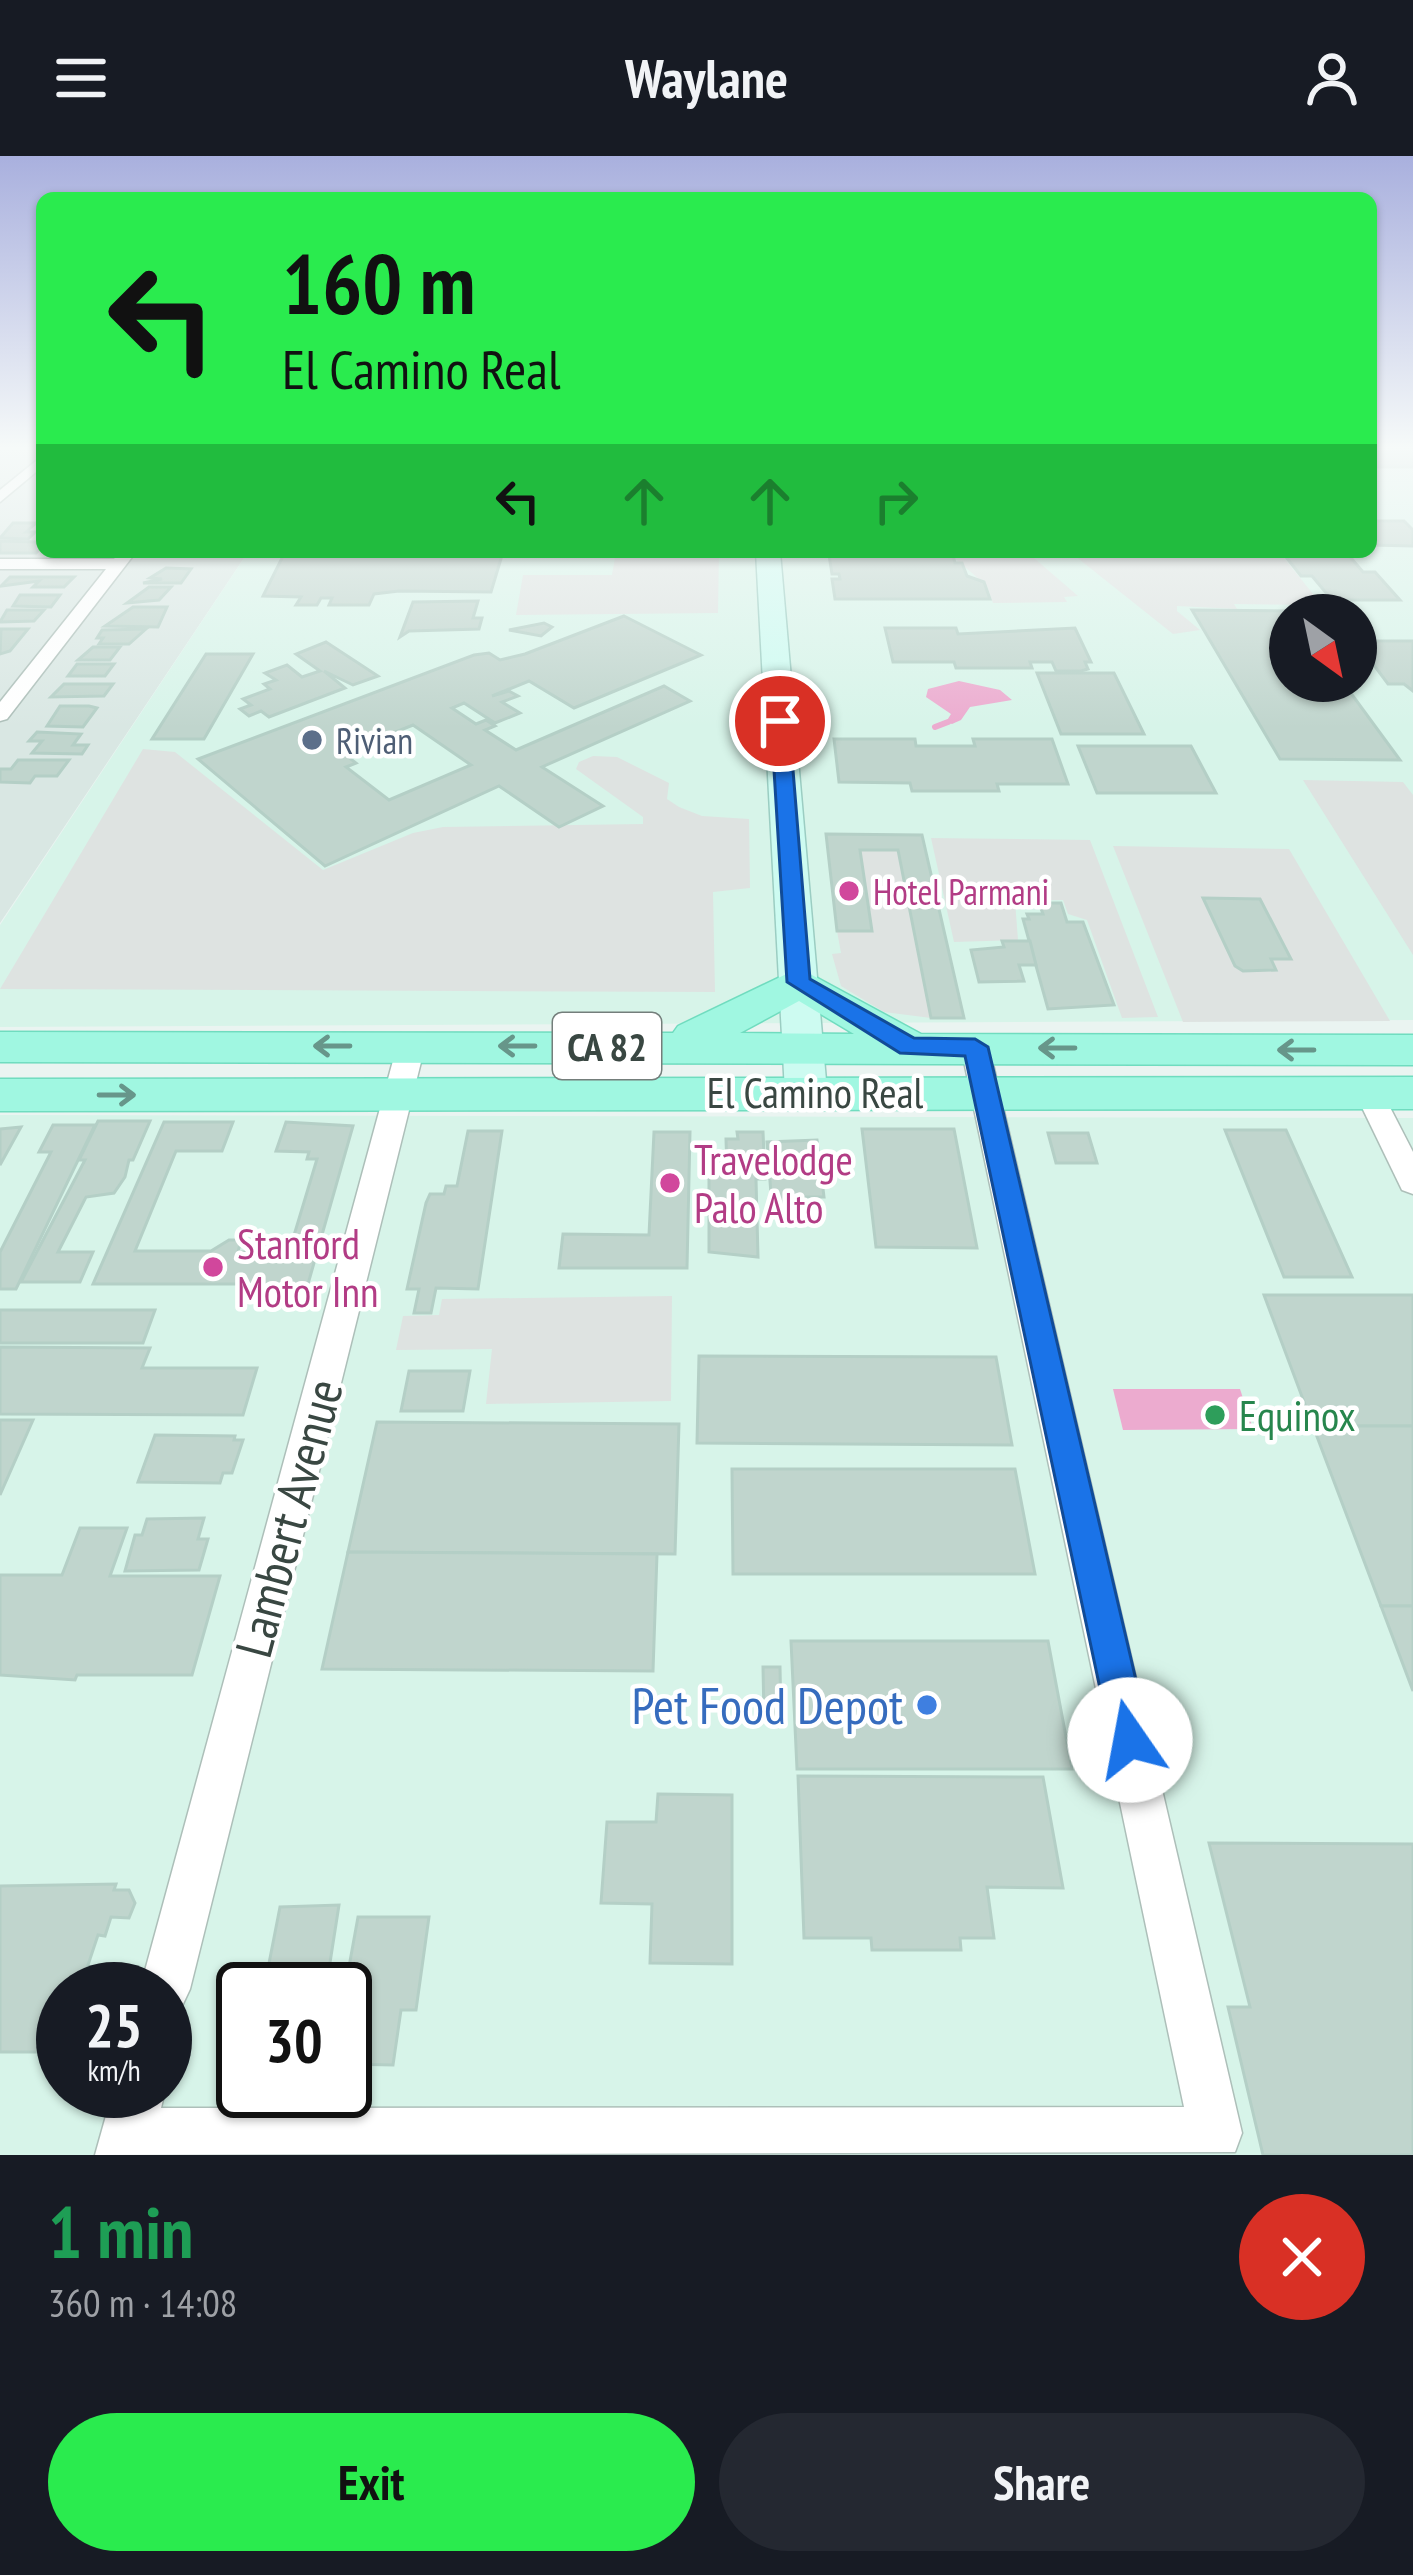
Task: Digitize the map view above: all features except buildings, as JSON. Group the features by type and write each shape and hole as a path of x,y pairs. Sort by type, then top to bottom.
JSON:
{"main road":[{"path":"666,1046 748,1013 799,982 909,1046"},
{"name":"El Camino Real","path":"0,1047 909,1046 980,1069 1391,1093"},
{"name":"El Camino Real","path":"0,1096 806,1092 980,1069 1413,1050"}],"street":[{"path":"0,564 123,558"},
{"path":"0,715 123,558"},
{"path":"768,558 806,1092"},
{"name":"Lambert Avenue","path":"172,1962 411,1046"},
{"path":"129,2127 1216,2133 980,1069"},
{"path":"1391,1093 1413,1182"}],"shaded area":[{"path":"0,541 36,541 36,558 244,558 0,923"},
{"path":"1377,541 1413,541 1413,1020 0,1027 0,925 244,558 1377,558"},
{"path":"615,558 719,558 718,613 516,615 523,575 612,575"},
{"path":"954,558 1034,558 1078,596 1064,597 1067,602 993,603 987,586"},
{"path":"1078,558 1284,558 1313,594 1269,594 1269,604 1234,604 1237,609 1177,606 1200,630 1173,634"},
{"path":"959,681 1000,690 1012,700 970,707 961,720 946,722 951,714 926,697 928,689"},
{"path":"143,749 175,752 323,870 413,833 443,827 643,824 643,817 576,769 579,762 593,756 617,757 669,783 667,799 679,807 702,816 749,819 750,888 713,892 715,992 0,989"},
{"path":"1303,780 1403,782 1413,795 1413,955"},
{"path":"931,838 1090,840 1158,1017 1122,1018 1087,920 1068,914 1063,900 1015,901 1018,940 954,942"},
{"path":"1113,846 1289,849 1390,1021 1183,1022"},
{"path":"860,850 898,850 931,1018 884,1012 841,986 832,954 841,953 837,931 871,931"},
{"path":"0,1115 1413,1118 1413,2155 0,2155"},
{"path":"672,1296 671,1401 486,1404 492,1349 396,1350 403,1316 439,1315 442,1299"},
{"path":"1113,1389 1240,1389 1253,1429 1123,1430"}],"waterway":[{"path":"935,727 948,722"}],"place":[{"name":"Rivian","path":"312,740"},
{"name":"Hotel Parmani","path":"849,891"},
{"name":"Travelodge Palo Alto","path":"670,1183"},
{"name":"Stanford Motor Inn","path":"213,1267"},
{"name":"Equinox","path":"1215,1415"},
{"name":"Pet Food Depot","path":"927,1705"}],"route":[{"path":"780,721 799,982 909,1046 975,1047 1130,1740"}]}
